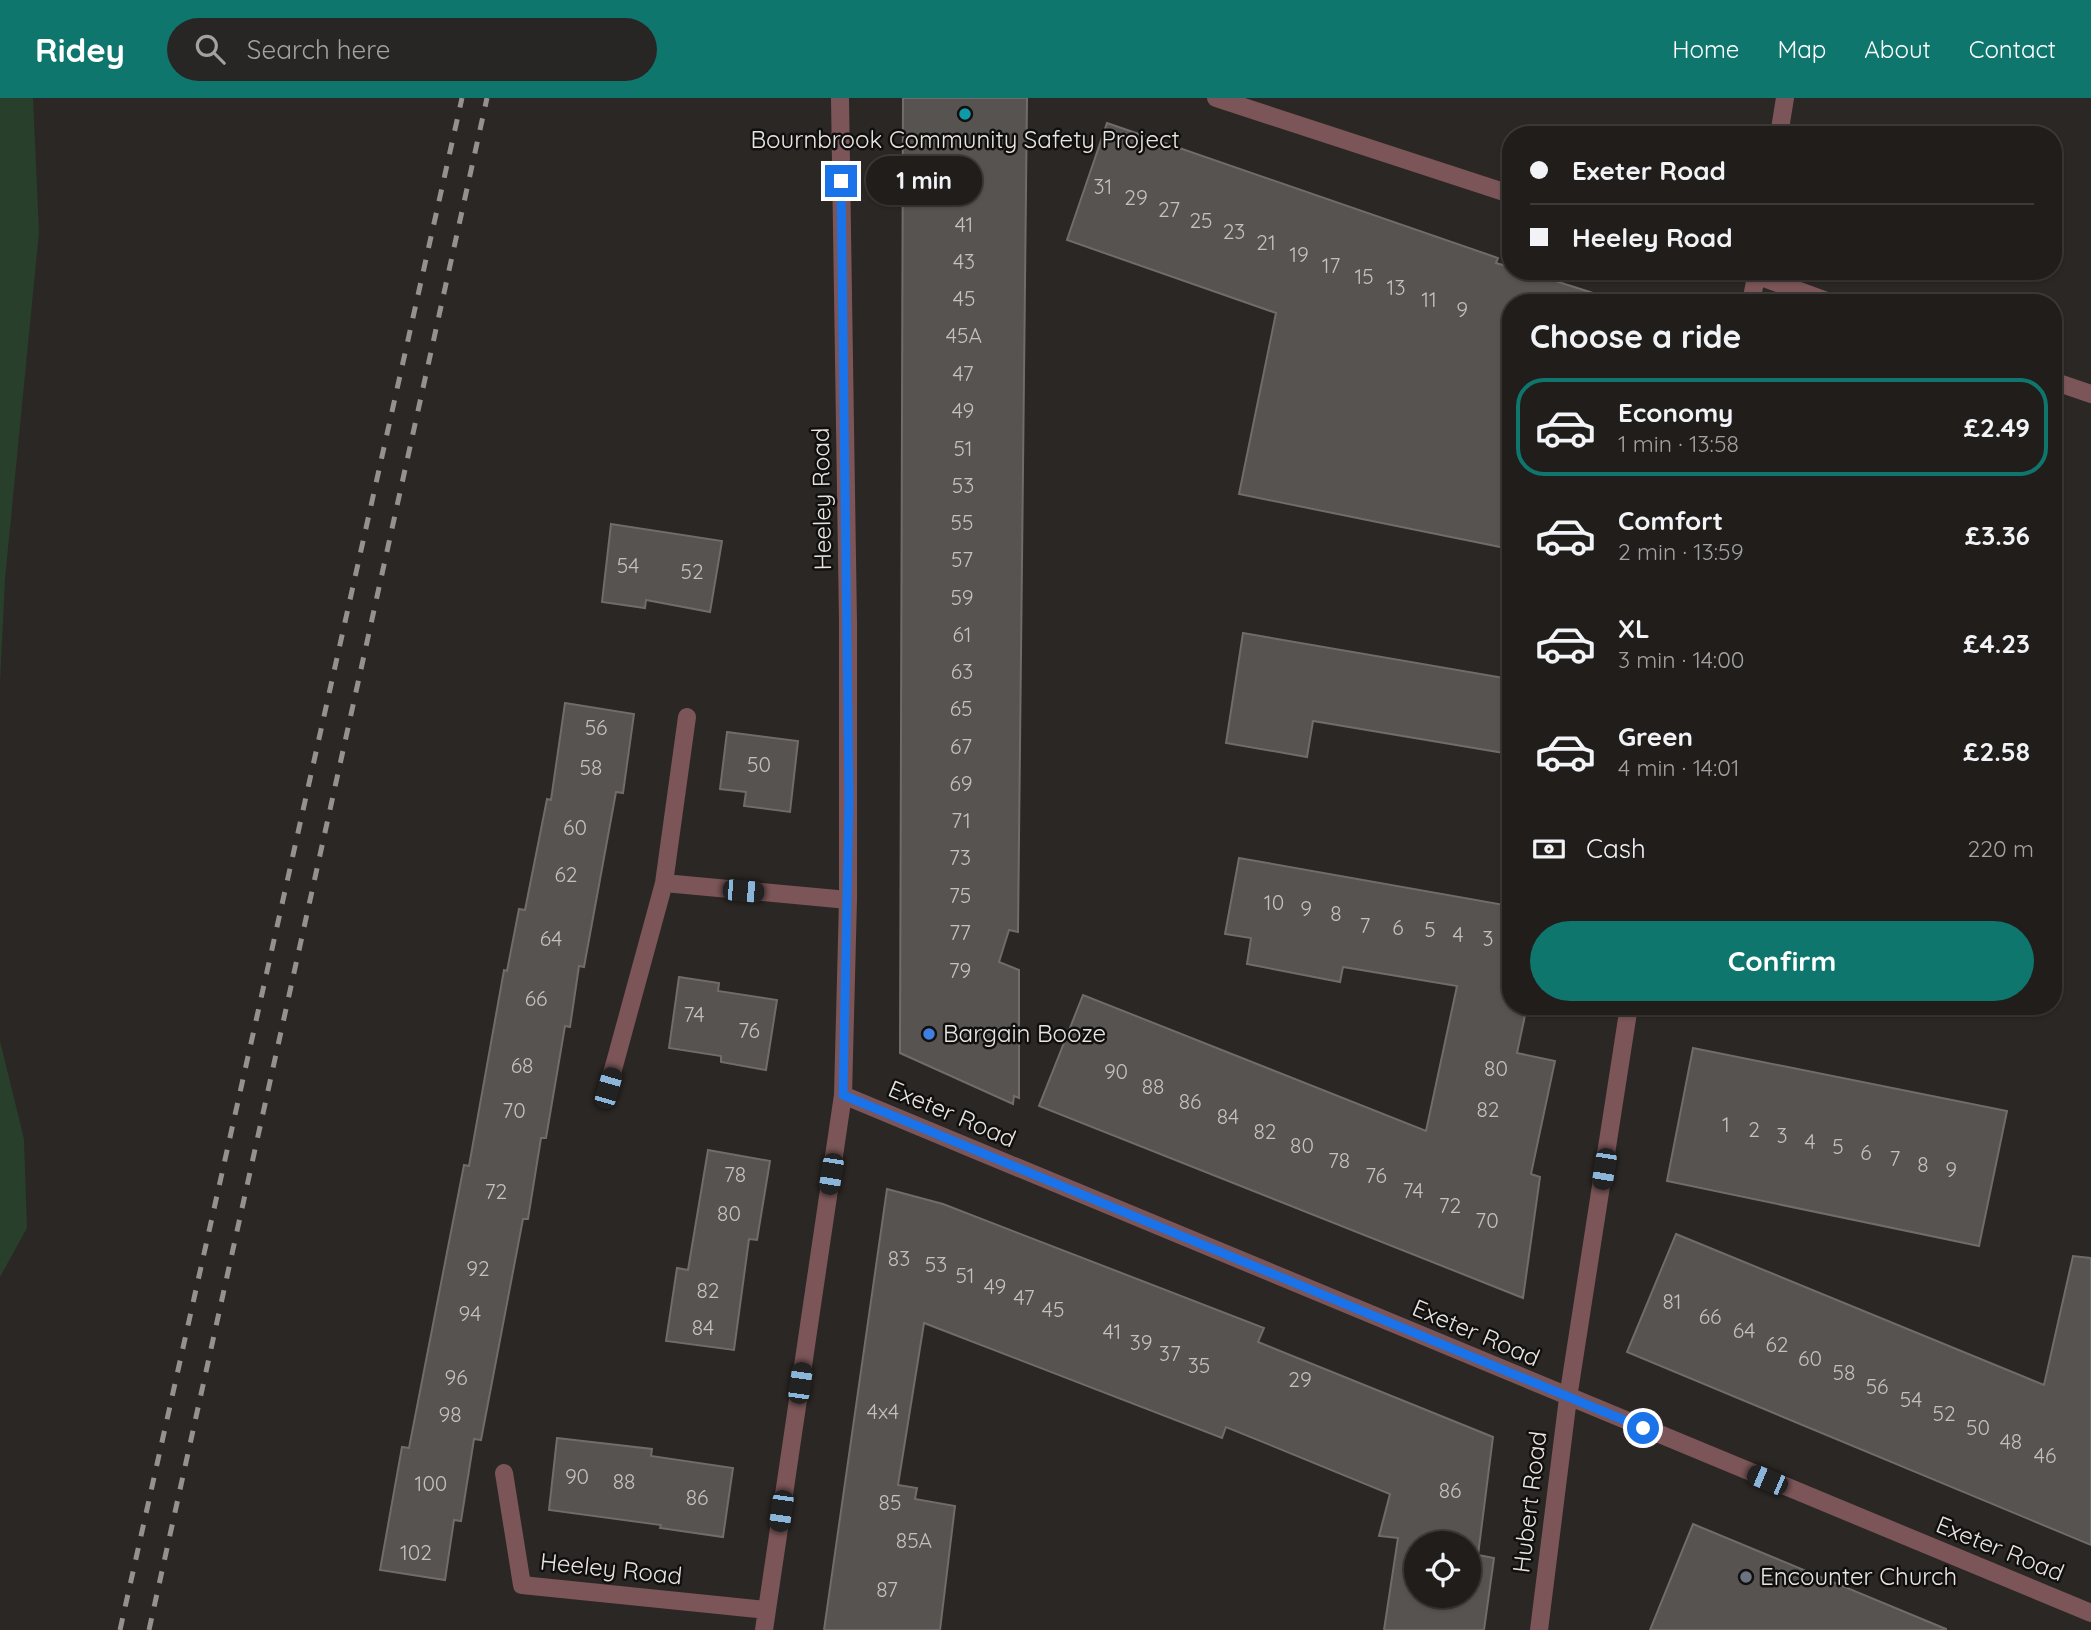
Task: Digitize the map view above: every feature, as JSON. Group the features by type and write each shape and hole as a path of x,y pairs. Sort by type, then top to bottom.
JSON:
{"street":[{"name":"Heeley Road","path":"764,1630 843,1095 848,900 848,622 840,98"},
{"path":"1216,98 1502,191"},
{"path":"1781,126 1786,98"},
{"path":"1773,280 1809,294"},
{"path":"2062,384 2091,394"},
{"path":"608,1088 664,883 687,717"},
{"path":"664,883 848,900"},
{"name":"Hubert Road","path":"1539,1630 1568,1398 1628,1015"},
{"name":"Exeter Road","path":"843,1095 2091,1613"},
{"name":"Heeley Road","path":"505,1473 522,1585 766,1610"}],"green space":[{"path":"0,98 33,98 39,232 5,579 0,684"},
{"path":"0,1041 24,1139 27,1228 0,1277"}],"building":[{"path":"903,98 1027,98 1018,932 1009,930 999,962 1019,970 1019,1098 1014,1096 1013,1104 900,1053"},
{"path":"1107,123 1498,258 1496,263 1502,265 1502,280 1552,280 1593,293 1502,294 1502,547 1239,494 1276,313 1067,240"},
{"path":"611,524 722,541 710,612 646,600 645,608 602,602"},
{"path":"1243,633 1502,678 1502,753 1313,721 1307,757 1226,743"},
{"path":"565,703 634,714 623,793 616,792 584,967 579,966 570,1027 565,1026 546,1138 541,1138 528,1219 523,1219 481,1440 474,1439 461,1521 454,1520 445,1580 380,1570 402,1447 409,1448 464,1165 469,1166 504,970 507,971 519,909 525,910 547,799 551,800"},
{"path":"727,732 798,741 790,812 744,806 746,792 720,789"},
{"path":"1239,858 1502,905 1502,1015 1525,1015 1517,1053 1555,1061 1531,1174 1540,1177 1523,1298 1039,1106 1083,995 1426,1131 1457,986 1343,967 1340,982 1247,964 1251,938 1225,934"},
{"path":"679,977 719,983 718,991 777,1000 766,1070 721,1062 721,1056 669,1048"},
{"path":"1693,1048 2007,1111 1979,1246 1667,1181"},
{"path":"708,1150 770,1161 757,1240 749,1239 734,1350 666,1341 677,1268 688,1270"},
{"path":"887,1189 943,1204 1264,1328 1258,1342 1493,1437 1481,1531 1404,1531 1404,1608 1481,1608 1481,1556 1494,1558 1484,1630 1384,1630 1398,1538 1379,1536 1390,1494 1226,1427 1222,1438 924,1323 898,1485 917,1488 915,1499 955,1506 940,1630 824,1630"},
{"path":"1676,1234 2044,1385 2073,1256 2091,1258 2091,1545 1627,1352"},
{"path":"557,1438 652,1449 651,1456 733,1468 723,1537 660,1528 661,1525 549,1510"},
{"name":"Encounter Church","path":"1693,1524 1946,1629 1946,1630 1650,1630"}],"railway":[{"path":"120,1630 462,98"},
{"path":"149,1630 487,98"}],"place":[{"name":"Bournbrook Community Safety Project","path":"965,114"},
{"name":"Bargain Booze","path":"929,1034"},
{"name":"Encounter Church","path":"1746,1577"}],"route":[{"path":"841,181 849,799 843,1095 1643,1428"}]}
